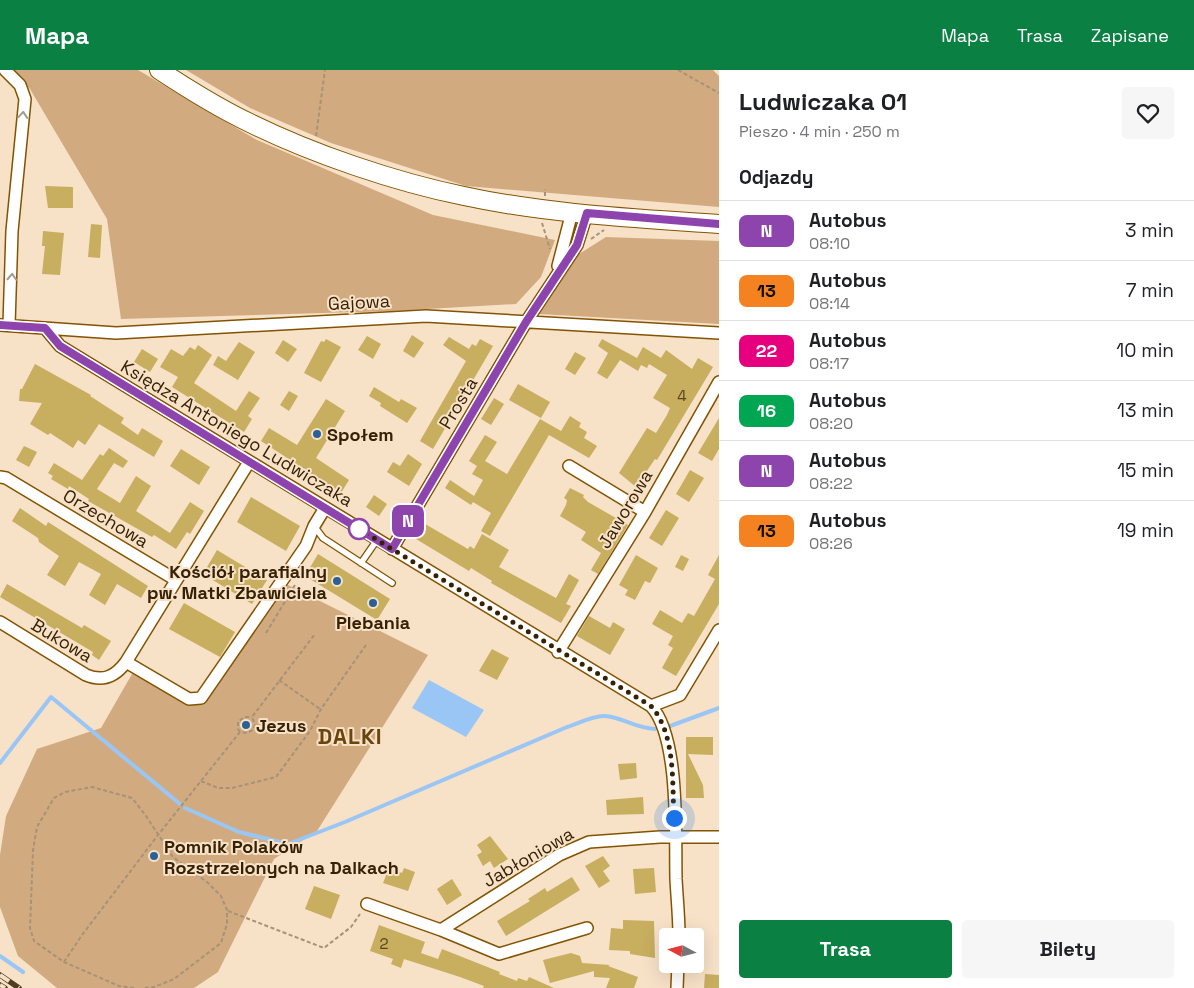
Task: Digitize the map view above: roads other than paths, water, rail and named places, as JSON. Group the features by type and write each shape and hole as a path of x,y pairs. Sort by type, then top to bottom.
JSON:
{"main road":[{"path":"159,70 237,116 303,146 444,192 543,209 719,224"}],"street":[{"path":"4,325 25,99 20,85 5,70"},
{"name":"Prosta","path":"392,549 526,322 577,245 580,212"},
{"name":"Gajowa","path":"4,325 116,332 426,316 719,333"},
{"name":"Księdza Antoniego Ludwiczaka","path":"45,328 60,346 558,652 651,706 659,717 669,745 676,837 679,928"},
{"name":"Jaworowa","path":"558,652 645,512 719,382"},
{"path":"176,580 249,462"},
{"path":"569,466 645,512"},
{"name":"Orzechowa","path":"0,477 6,478 176,580"},
{"path":"126,662 189,699 201,698 306,546 324,508"},
{"name":"Bukowa","path":"0,622 97,680 108,679 126,662 176,580"},
{"path":"651,706 680,695 719,630"},
{"name":"Jabłoniowa","path":"441,930 574,848 605,839 719,837"},
{"path":"367,904 441,930 499,954 587,928"},
{"path":"677,988 678,973"}],"lane":[{"path":"314,526 323,538 392,584"},
{"path":"361,563 377,540"}],"water":[{"path":"429,680 484,710 466,737 412,708"}],"waterway":[{"path":"0,763 51,697 180,804"},
{"path":"670,726 719,708"},
{"path":"185,808 239,832 288,844 345,822 591,718 600,716 617,718 641,727 655,729"},
{"path":"0,956 23,972"}],"railway":[{"path":"0,975 19,988"},
{"path":"0,985 5,988"}],"place":[{"name":"Społem","path":"317,434"},
{"name":"Kościół parafialny pw. Matki Zbawiciela","path":"337,581"},
{"name":"Plebania","path":"373,603"},
{"name":"Jezus","path":"246,725"},
{"name":"Pomnik Polaków Rozstrzelonych na Dalkach","path":"154,856"}],"district":[{"name":"DALKI","path":"350,736"}]}
